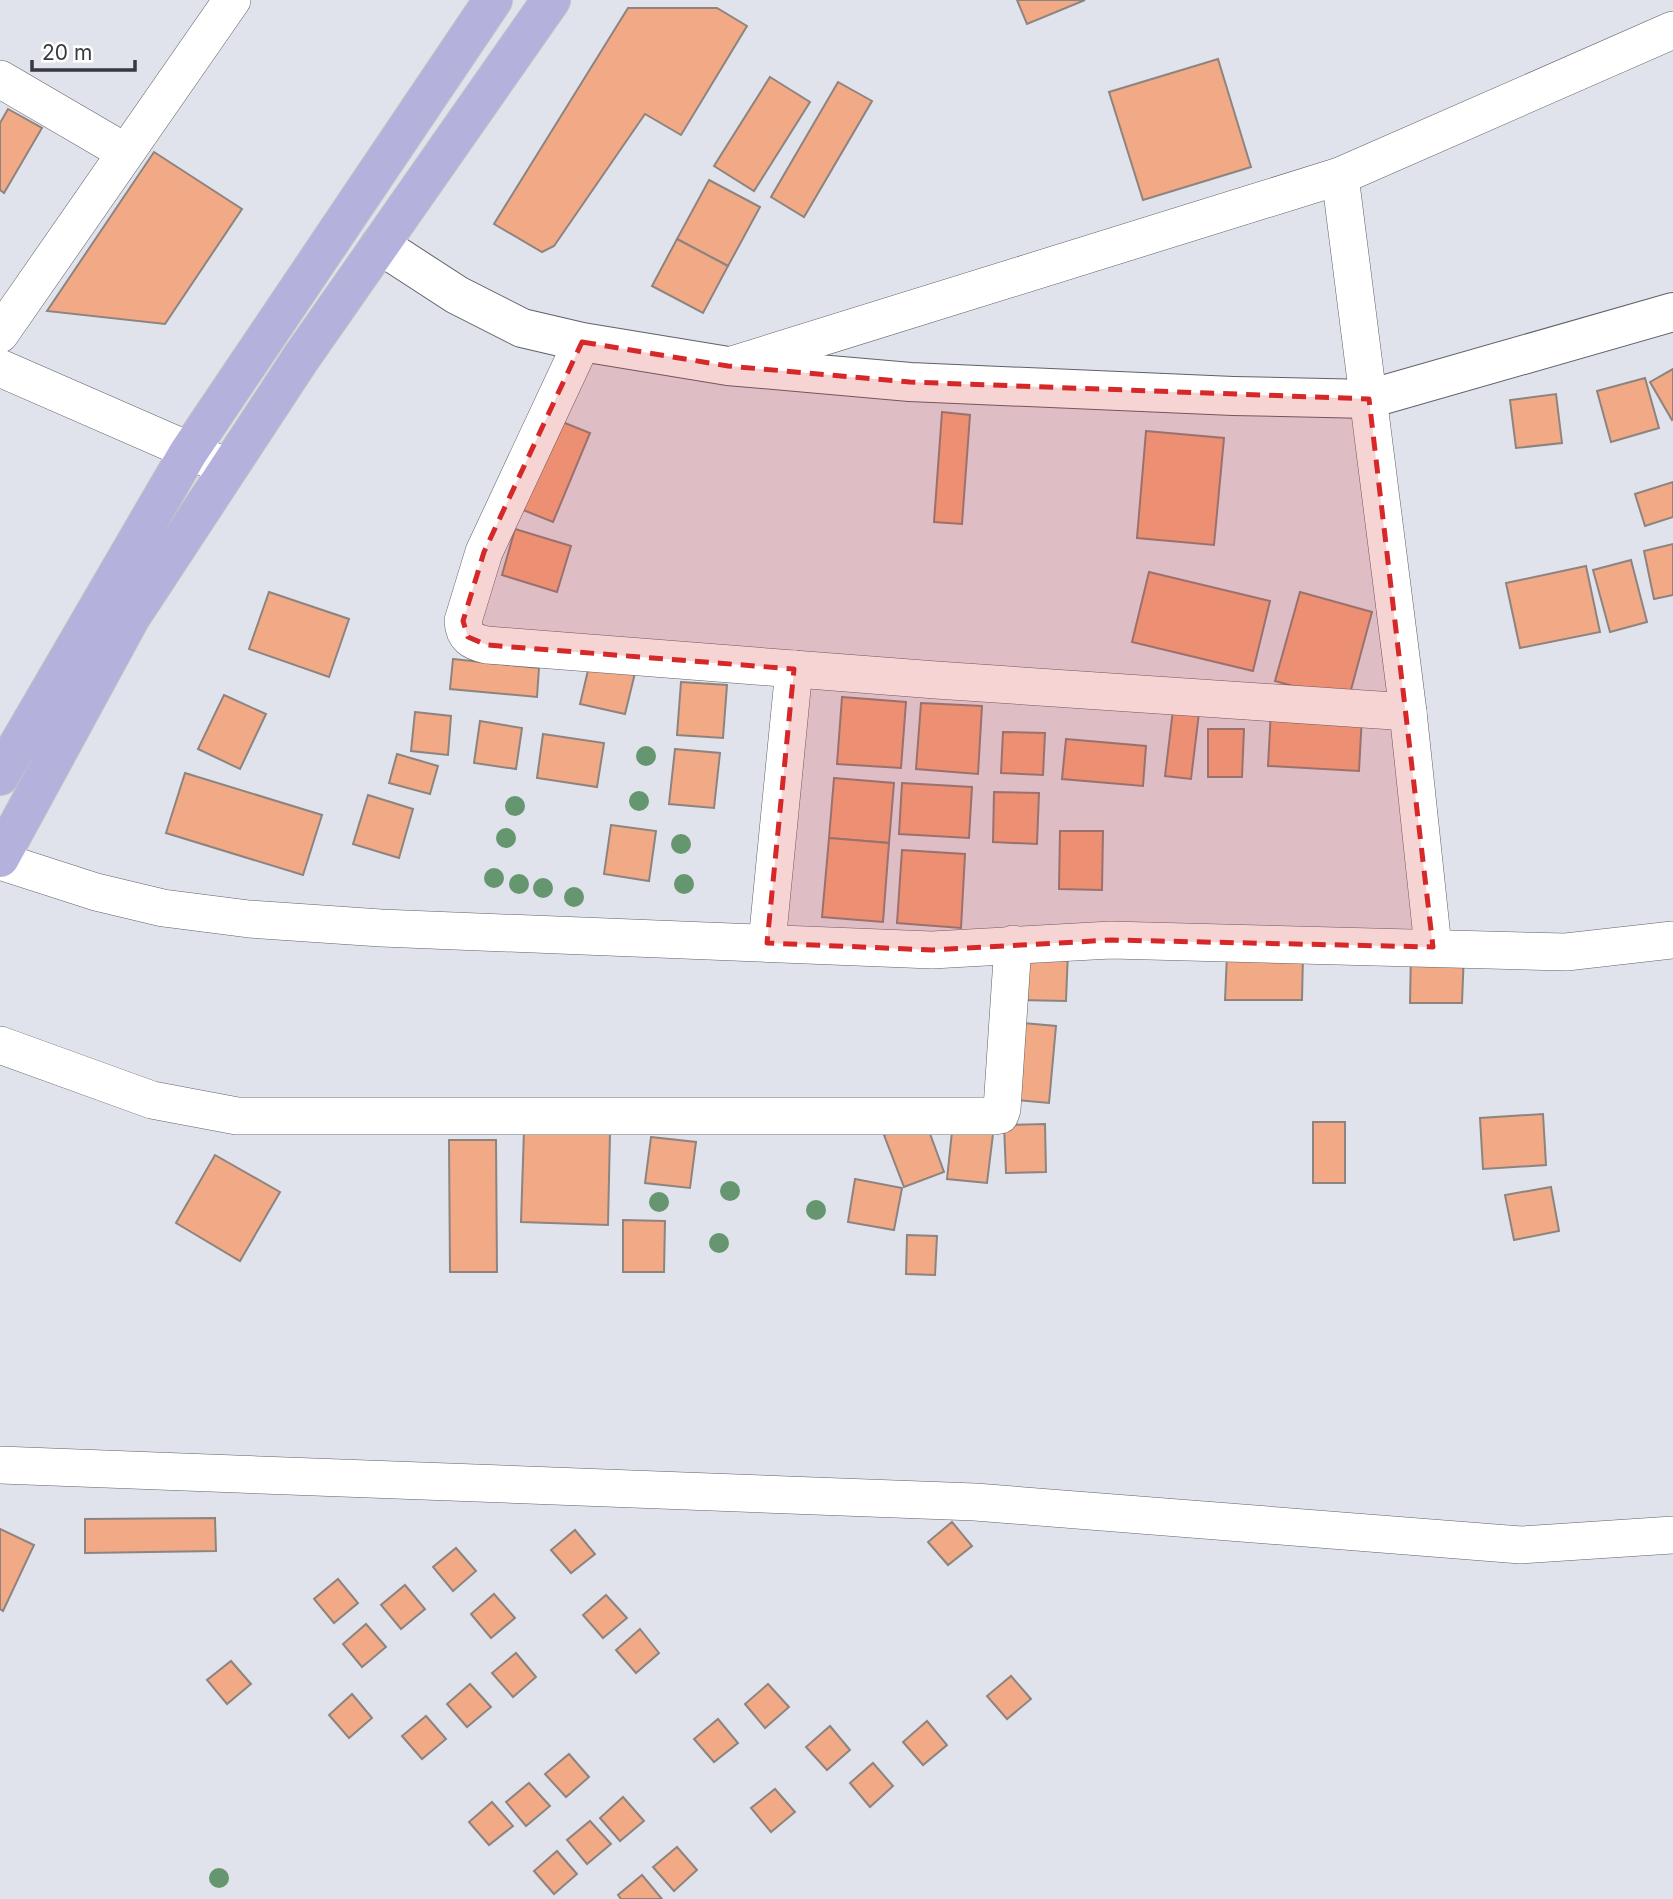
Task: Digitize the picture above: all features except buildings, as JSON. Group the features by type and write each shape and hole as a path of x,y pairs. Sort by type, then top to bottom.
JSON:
{"main road":[{"path":"0,776 188,453 493,0"},
{"path":"0,859 131,617 380,245 551,0"}],"street":[{"path":"0,334 232,0"},
{"path":"728,366 1340,176 1673,30"},
{"path":"0,79 125,152"},
{"path":"1340,176 1408,712 1433,947"},
{"path":"380,245 457,295 513,324 582,342 728,366 910,382 1369,399 1673,312"},
{"path":"582,342 484,552 463,621 467,637 487,645 1408,712"},
{"path":"0,368 188,453 229,468"},
{"path":"767,943 794,669"},
{"path":"0,859 96,892 136,902 249,919 382,928 932,950 1111,940 1566,952 1673,940"},
{"path":"0,1045 152,1100 237,1116 998,1116 1002,1109 1013,944"},
{"path":"0,1465 975,1502 1521,1545 1673,1535"}],"highlighted area":[{"path":"582,342 728,366 910,382 1369,399 1433,947 1111,940 932,950 767,943 794,669 487,645 468,637 463,621 484,552"}]}
